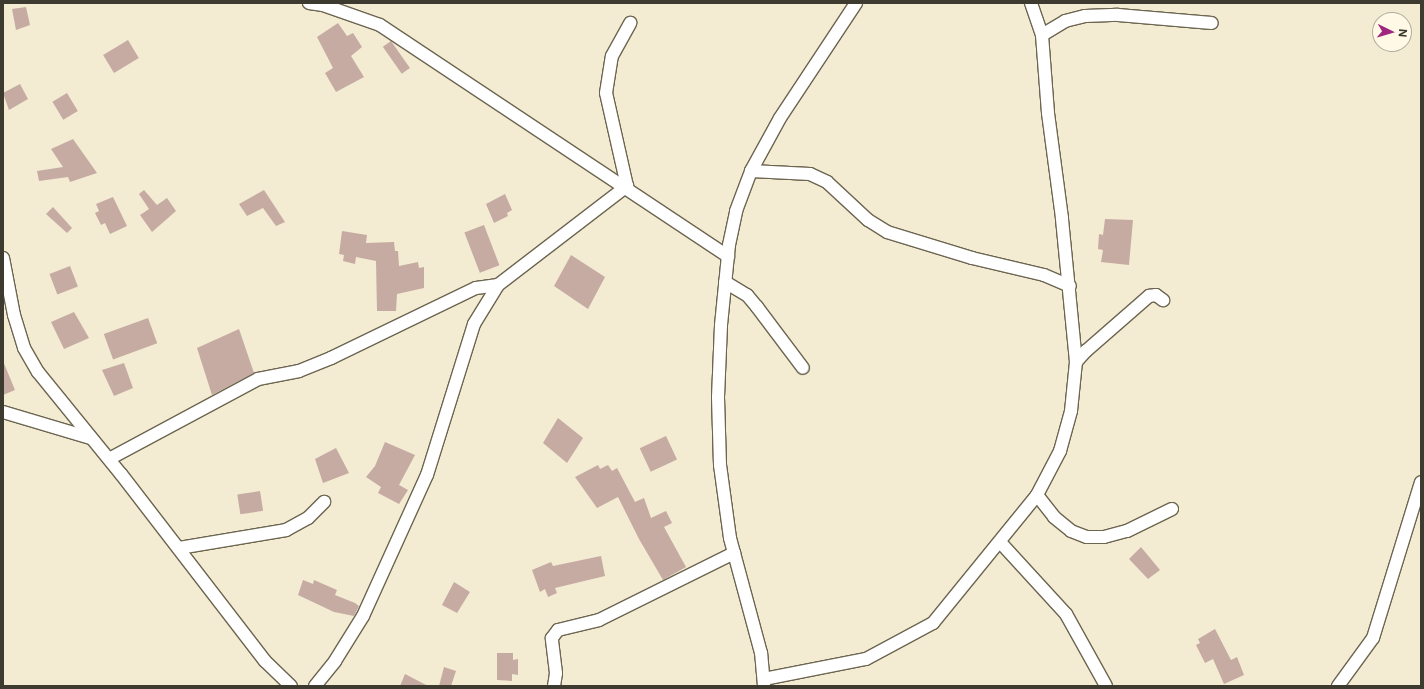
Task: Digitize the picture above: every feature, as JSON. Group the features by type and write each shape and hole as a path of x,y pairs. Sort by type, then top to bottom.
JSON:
{"street":[{"path":"309,3 324,5 380,25 460,80 627,186 728,256"},
{"path":"856,3 780,118 751,171 736,211 728,256 718,397 720,465 734,553 761,653 764,682 866,659 933,623 1037,495 1063,437 1071,411 1076,362 1070,286 1048,114 1042,35 1031,3"},
{"path":"1042,35 1064,21 1085,16 1118,15 1212,23"},
{"path":"627,186 606,93 612,56 630,23"},
{"path":"751,171 810,174 827,182 868,220 887,232 972,258 1044,275 1070,286"},
{"path":"315,686 335,661 363,616 427,474 474,324 498,285 627,186"},
{"path":"3,258 14,316 24,348 38,372 179,548 265,661 291,686"},
{"path":"725,282 747,295 757,306 803,368"},
{"path":"109,460 258,379 299,372 476,288 498,285"},
{"path":"1076,362 1086,350 1149,296 1156,294 1163,300"},
{"path":"3,412 91,438"},
{"path":"1338,686 1373,638 1421,482"},
{"path":"1037,495 1054,517 1071,531 1087,537 1104,536 1127,530 1172,509"},
{"path":"179,548 286,530 308,518 324,502"},
{"path":"1000,542 1066,614 1106,686"},
{"path":"554,686 556,673 552,638 558,630 606,617 734,553"}],"building":[{"path":"26,7 30,25 16,30 12,9"},
{"path":"338,23 347,36 353,33 362,47 351,56 364,77 336,92 325,73 333,68 317,37"},
{"path":"128,40 139,58 114,73 103,55"},
{"path":"391,41 410,68 402,74 383,47"},
{"path":"20,84 28,99 9,110 3,93"},
{"path":"67,93 78,111 63,120 52,102"},
{"path":"73,139 97,173 70,182 68,177 39,181 37,171 63,167 51,149"},
{"path":"144,190 157,205 167,198 176,211 152,232 140,215 149,209 139,194"},
{"path":"264,190 285,222 276,226 263,208 247,216 239,204"},
{"path":"505,194 512,210 507,213 508,216 494,223 486,204"},
{"path":"113,197 127,226 110,234 105,223 101,225 95,213 99,211 96,204"},
{"path":"53,207 72,228 67,233 46,214"},
{"path":"1105,219 1133,220 1129,265 1101,262 1103,250 1098,249 1099,234 1103,235"},
{"path":"484,225 499,265 480,273 464,233"},
{"path":"342,231 367,235 366,243 394,242 395,251 398,251 399,266 418,262 419,268 424,267 424,288 397,294 396,311 377,311 376,261 356,257 355,264 343,261 344,255 339,254"},
{"path":"571,255 605,277 588,309 554,286"},
{"path":"70,266 78,287 57,294 49,274"},
{"path":"74,312 89,338 64,349 51,322"},
{"path":"148,318 157,343 113,359 104,334"},
{"path":"239,329 254,373 212,395 197,348"},
{"path":"3,361 15,390 3,395"},
{"path":"124,363 133,388 114,396 102,370"},
{"path":"558,418 583,438 567,463 543,443"},
{"path":"666,436 677,460 651,472 640,448"},
{"path":"385,442 415,455 399,485 408,490 399,504 378,493 381,487 366,477 375,466"},
{"path":"336,448 349,473 323,483 315,459"},
{"path":"598,465 600,469 608,465 612,471 617,468 635,502 644,498 651,518 666,511 672,523 664,527 686,567 663,580 639,539 618,497 597,508 575,477"},
{"path":"260,491 263,511 240,514 237,495"},
{"path":"1141,547 1160,570 1148,579 1129,559"},
{"path":"601,556 605,576 555,588 557,593 548,597 545,589 540,592 532,570 551,562 553,566"},
{"path":"303,580 313,584 314,580 337,590 335,595 359,606 354,616 334,612 298,595"},
{"path":"454,582 470,592 457,613 442,605"},
{"path":"1215,629 1231,660 1237,657 1244,675 1224,684 1213,659 1205,663 1196,645 1200,643 1198,639"},
{"path":"497,653 513,653 513,660 518,659 518,675 512,674 512,681 497,680"},
{"path":"444,667 456,671 451,686 439,686"},
{"path":"405,674 428,686 400,686"}]}
